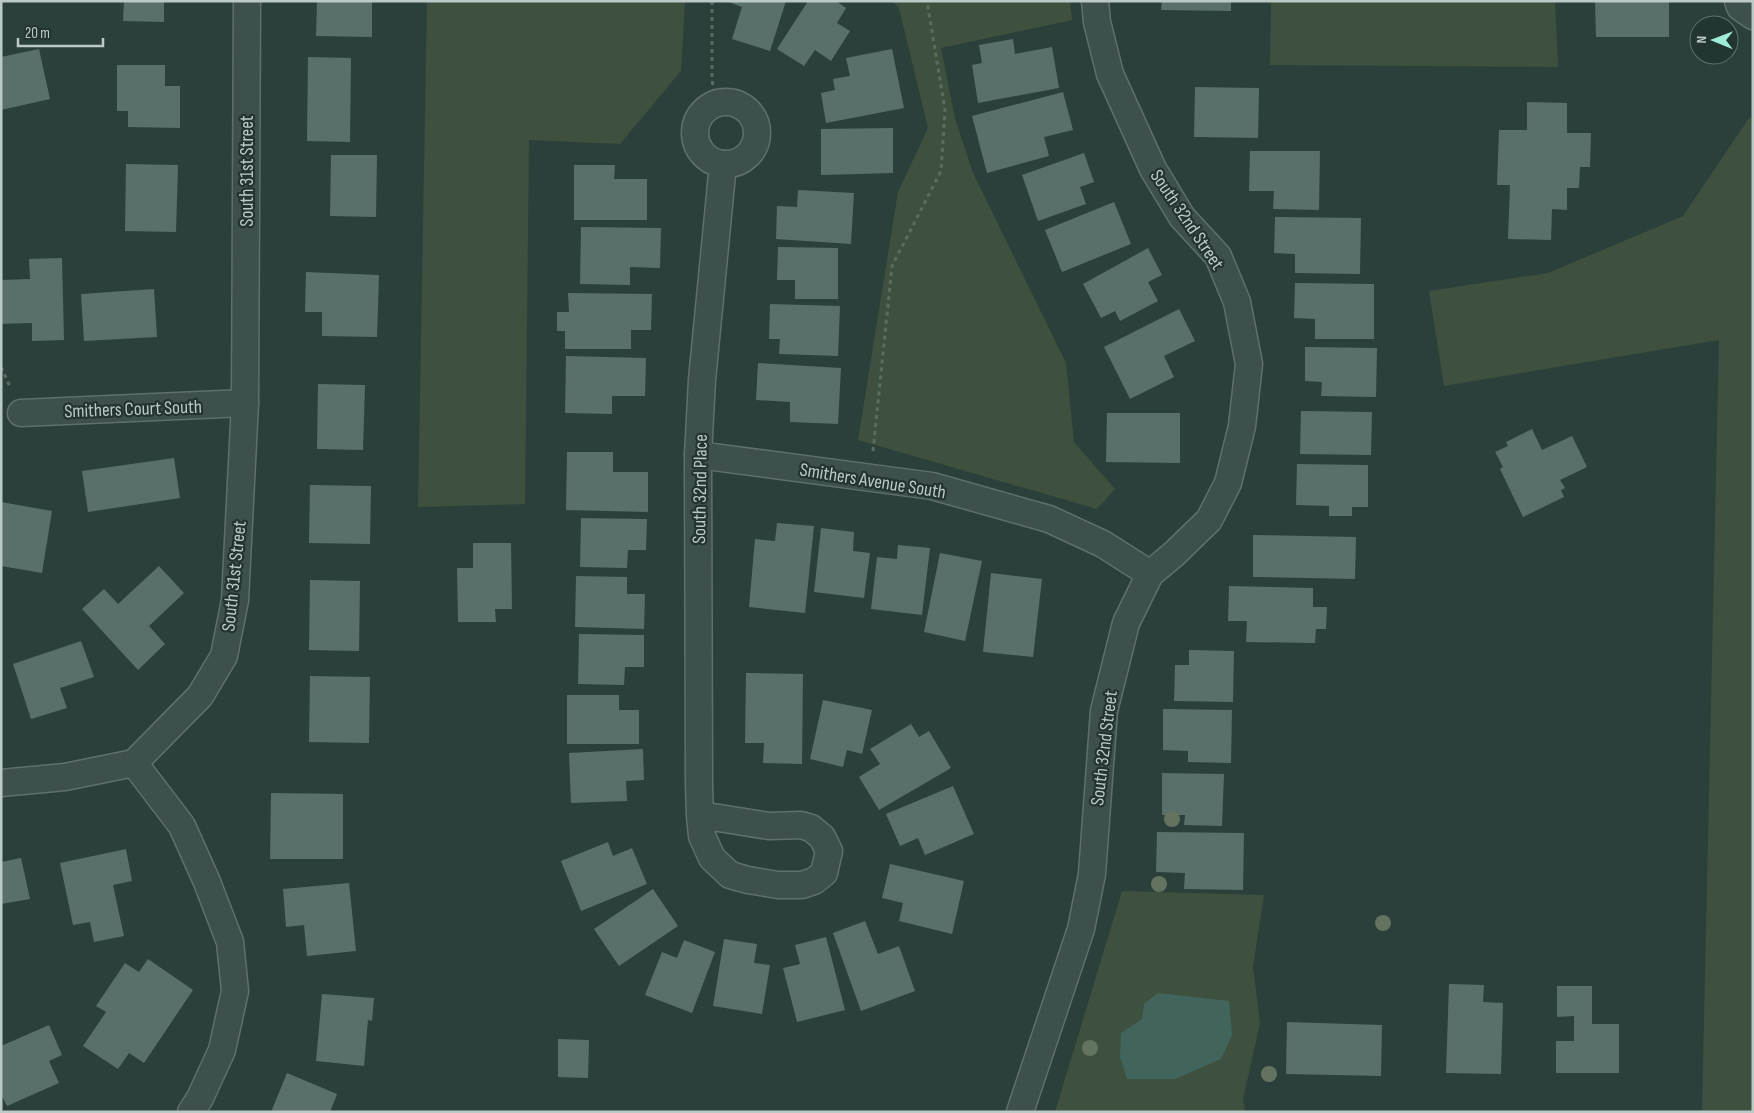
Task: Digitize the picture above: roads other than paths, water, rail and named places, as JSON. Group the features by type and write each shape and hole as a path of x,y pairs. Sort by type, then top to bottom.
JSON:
{"street":[{"name":"South 31st Street","path":"134,763 200,696 224,656 235,600 245,403 247,1"},
{"name":"South 32nd Street","path":"1020,1112 1081,929 1092,874 1104,711 1126,623 1150,574 1209,520 1228,483 1242,426 1249,364 1237,302 1218,256 1182,217 1152,169 1110,74 1095,1"},
{"path":"1738,1 1740,6 1753,16"},
{"path":"726,101 736,103 745,108 752,116 756,125 757,135 755,145 742,160 733,164 723,164 712,162 704,155 697,147 694,136 695,126 707,108 716,103 726,101"},
{"name":"South 32nd Place","path":"700,815 769,826 802,825 811,828 822,837 829,851 824,873 802,885 778,885 730,875 712,858 702,836 700,815 699,766 698,455 702,380 723,164"},
{"name":"Smithers Court South","path":"21,413 245,403"},
{"name":"Smithers Avenue South","path":"698,455 932,486 1049,519 1102,544 1150,574"},
{"path":"1,783 65,777 134,763 182,826 207,882 230,942 235,990 222,1050 200,1098 191,1112"}]}
